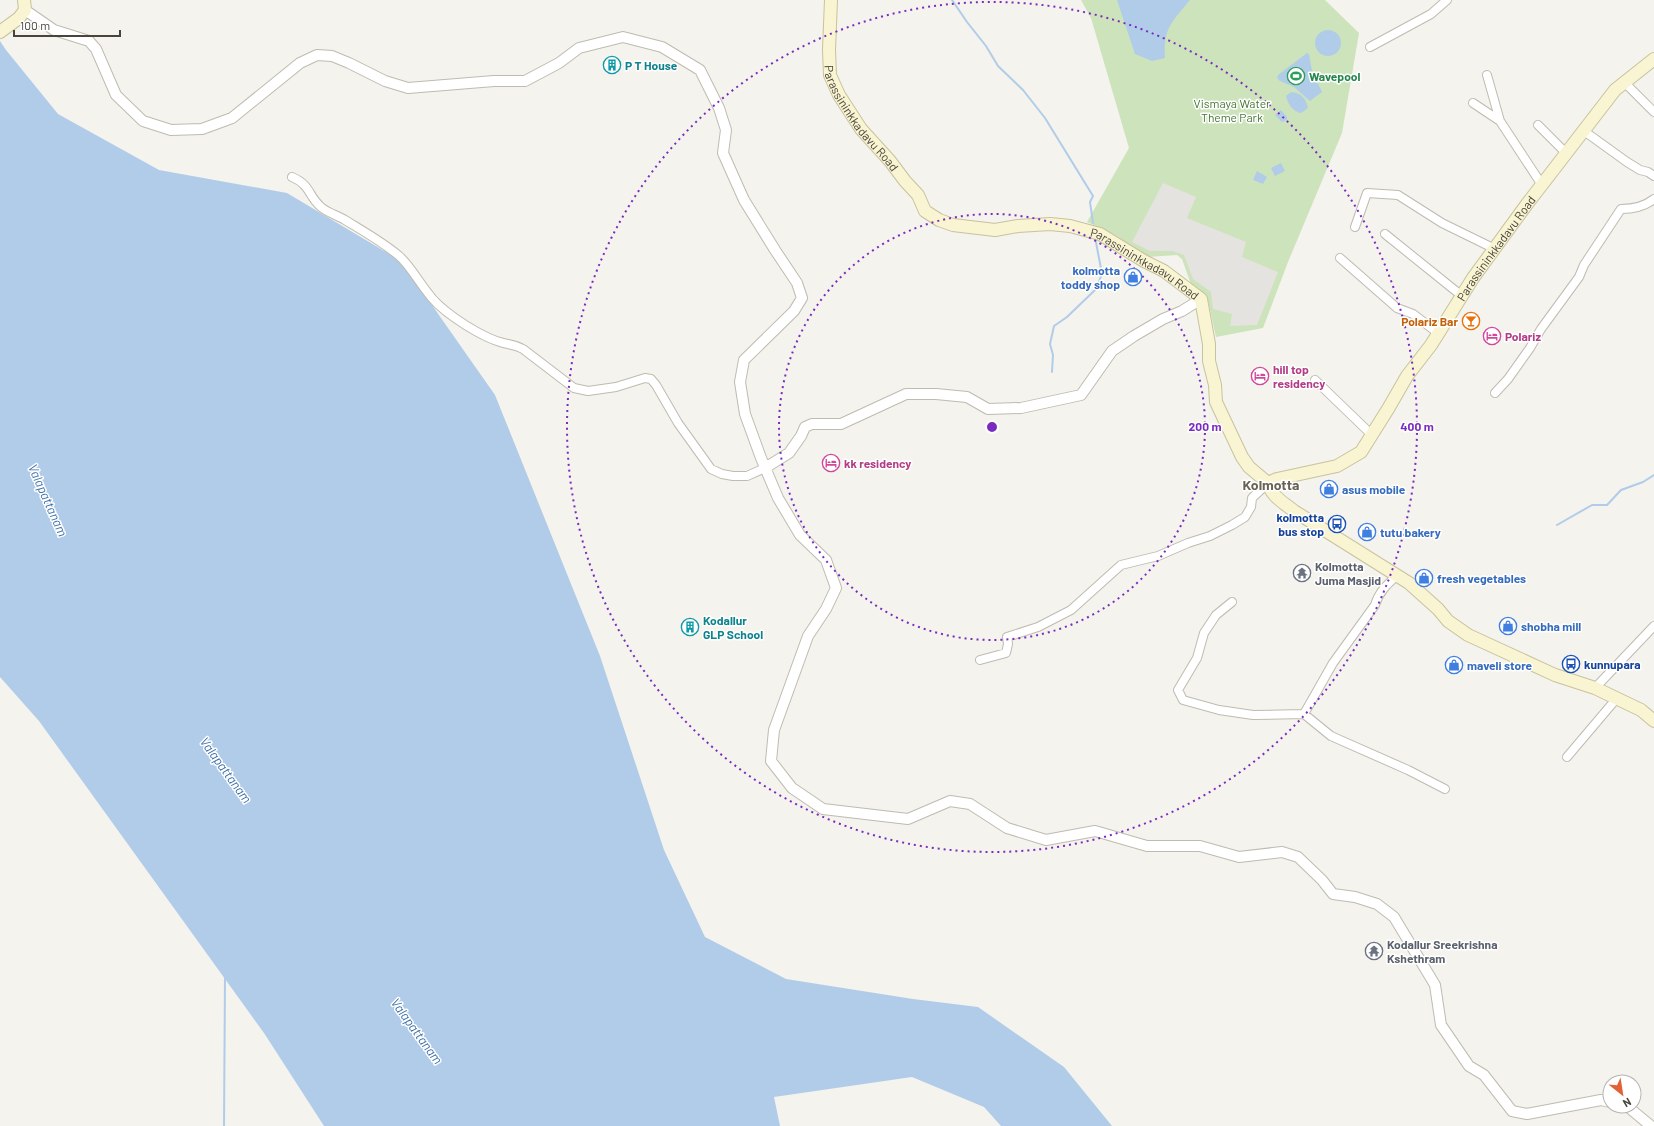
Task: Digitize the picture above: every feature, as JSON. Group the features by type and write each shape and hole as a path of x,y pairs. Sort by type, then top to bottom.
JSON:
{"main road":[{"name":"Parassininkkadavu Road","path":"831,0 829,50 830,75 833,82 839,95 861,129 918,195 925,211 939,220 953,225 996,230 1018,226 1050,224 1070,226 1100,234 1144,261 1164,271 1200,299 1209,344 1209,360 1215,385 1216,402 1242,457 1249,467 1268,483 1277,479 1337,466 1361,452 1407,376 1495,249 1542,185 1615,90 1654,59"},
{"path":"0,32 19,18 24,5"},
{"path":"1268,483 1270,491 1294,511 1410,583 1448,621 1468,635 1555,675 1595,688 1617,698 1641,710 1654,721"}],"street":[{"path":"1370,47 1431,14 1447,0"},
{"path":"24,5 54,30 89,41 96,49 116,95 143,121 171,130 202,129 232,118 300,63 317,55 332,56 385,81 408,88 525,81 559,63 579,48 623,37 662,47 700,70 719,108 726,130 723,153 744,200 797,283 802,298 794,312 744,360 740,382 745,414 778,498 800,535 826,560 836,588 826,609 808,636 774,730 771,761 792,788 823,809 908,818 950,801 970,804 1007,828 1046,840 1095,832 1147,846 1200,846 1239,857 1282,852 1298,857 1322,880 1333,894 1354,897 1378,904 1394,917 1435,985 1440,1025 1469,1066 1484,1075 1512,1111 1527,1114 1602,1100"},
{"path":"1487,75 1500,121 1542,185"},
{"path":"1625,82 1654,112"},
{"path":"1473,103 1500,121"},
{"path":"1538,125 1566,153"},
{"path":"1584,131 1634,166 1654,176"},
{"path":"292,177 305,183 315,201 322,208 370,234 383,246 400,257 428,293 454,318 489,338 501,343 514,344 523,349 574,388 588,391 616,387 645,378 651,379 711,469 722,474 733,476 747,476 765,468 789,453 801,436 805,427 812,424 841,424 906,394 936,394 968,397 988,409 1021,408 1081,395 1112,351 1163,319 1182,312 1200,299"},
{"path":"1355,228 1367,193 1398,195 1442,223 1495,249"},
{"path":"1495,394 1508,379 1530,348 1541,329 1579,277 1584,266 1621,210 1634,209 1648,204 1654,199"},
{"path":"1385,234 1462,296"},
{"path":"1340,258 1397,308 1413,314 1438,333"},
{"path":"1315,380 1372,435"},
{"path":"980,660 1006,653 1008,644 1007,637 1038,627 1071,610 1121,565 1158,556 1188,543 1210,536 1232,525 1245,517 1251,507 1252,498 1268,483"},
{"path":"1304,714 1333,663 1375,605 1378,595 1389,582 1398,575"},
{"path":"1232,602 1216,615 1204,633 1198,658 1178,690 1183,700 1219,710 1253,715 1304,714 1330,736 1408,770 1445,789"},
{"path":"1595,688 1654,626"},
{"path":"1567,757 1617,698"},
{"path":"1637,1114 1651,1126"}],"green space":[{"name":"Vismaya Water Theme Park","path":"1081,0 1325,0 1359,33 1342,133 1288,262 1263,328 1216,337 1207,296 1192,287 1182,259 1177,255 1147,257 1117,236 1087,222 1129,148 1091,18"}],"shaded area":[{"path":"1163,183 1196,197 1187,218 1246,242 1242,257 1278,272 1257,325 1230,326 1232,314 1213,309 1211,292 1193,279 1184,255 1172,251 1150,251 1132,242"}],"water":[{"path":"1117,0 1190,0 1174,20 1167,32 1165,58 1152,61 1135,54"},
{"path":"1328,30 1337,34 1341,43 1337,52 1328,56 1319,52 1315,43 1319,34"},
{"name":"Valapattanam","path":"0,41 58,114 159,170 287,193 401,261 495,395 600,656 664,850 705,937 786,979 913,999 978,1007 1064,1067 1112,1126 1001,1126 984,1107 912,1077 774,1097 780,1126 324,1126 264,1033 39,721 0,677"},
{"name":"Wavepool","path":"1307,53 1309,54 1312,71 1322,92 1310,101 1294,87 1280,81 1277,78 1278,75"},
{"path":"1291,92 1302,97 1306,101 1308,108 1301,113 1293,109 1286,96"},
{"path":"1281,110 1287,117 1287,120 1282,122 1275,115"},
{"path":"1281,163 1285,171 1275,176 1271,168"},
{"path":"1257,171 1267,177 1263,184 1253,180"}],"waterway":[{"path":"952,0 986,46 998,66 1023,90 1045,118 1093,196 1090,202 1093,223"},
{"path":"1052,372 1053,355 1050,344 1054,326 1067,317 1096,289 1102,274 1095,237"},
{"path":"1557,525 1592,505 1607,505 1621,490 1643,482 1654,475"},
{"path":"224,1126 225,977"}],"place":[{"name":"P T House","path":"612,65"},
{"name":"Wavepool","path":"1296,76"},
{"name":"kolmotta toddy shop","path":"1133,277"},
{"name":"Polariz Bar","path":"1471,321"},
{"name":"Polariz","path":"1492,336"},
{"name":"hill top residency","path":"1260,376"},
{"name":"kk residency","path":"831,463"},
{"name":"asus mobile","path":"1329,489"},
{"name":"kolmotta bus stop","path":"1337,524"},
{"name":"tutu bakery","path":"1367,532"},
{"name":"Kolmotta Juma Masjid","path":"1302,573"},
{"name":"fresh vegetables","path":"1424,578"},
{"name":"shobha mill","path":"1508,626"},
{"name":"Kodallur GLP School","path":"690,627"},
{"name":"kunnupara","path":"1571,664"},
{"name":"maveli store","path":"1454,665"},
{"name":"Kodallur Sreekrishna Kshethram","path":"1374,951"}],"district":[{"name":"Kolmotta","path":"1271,484"}]}
